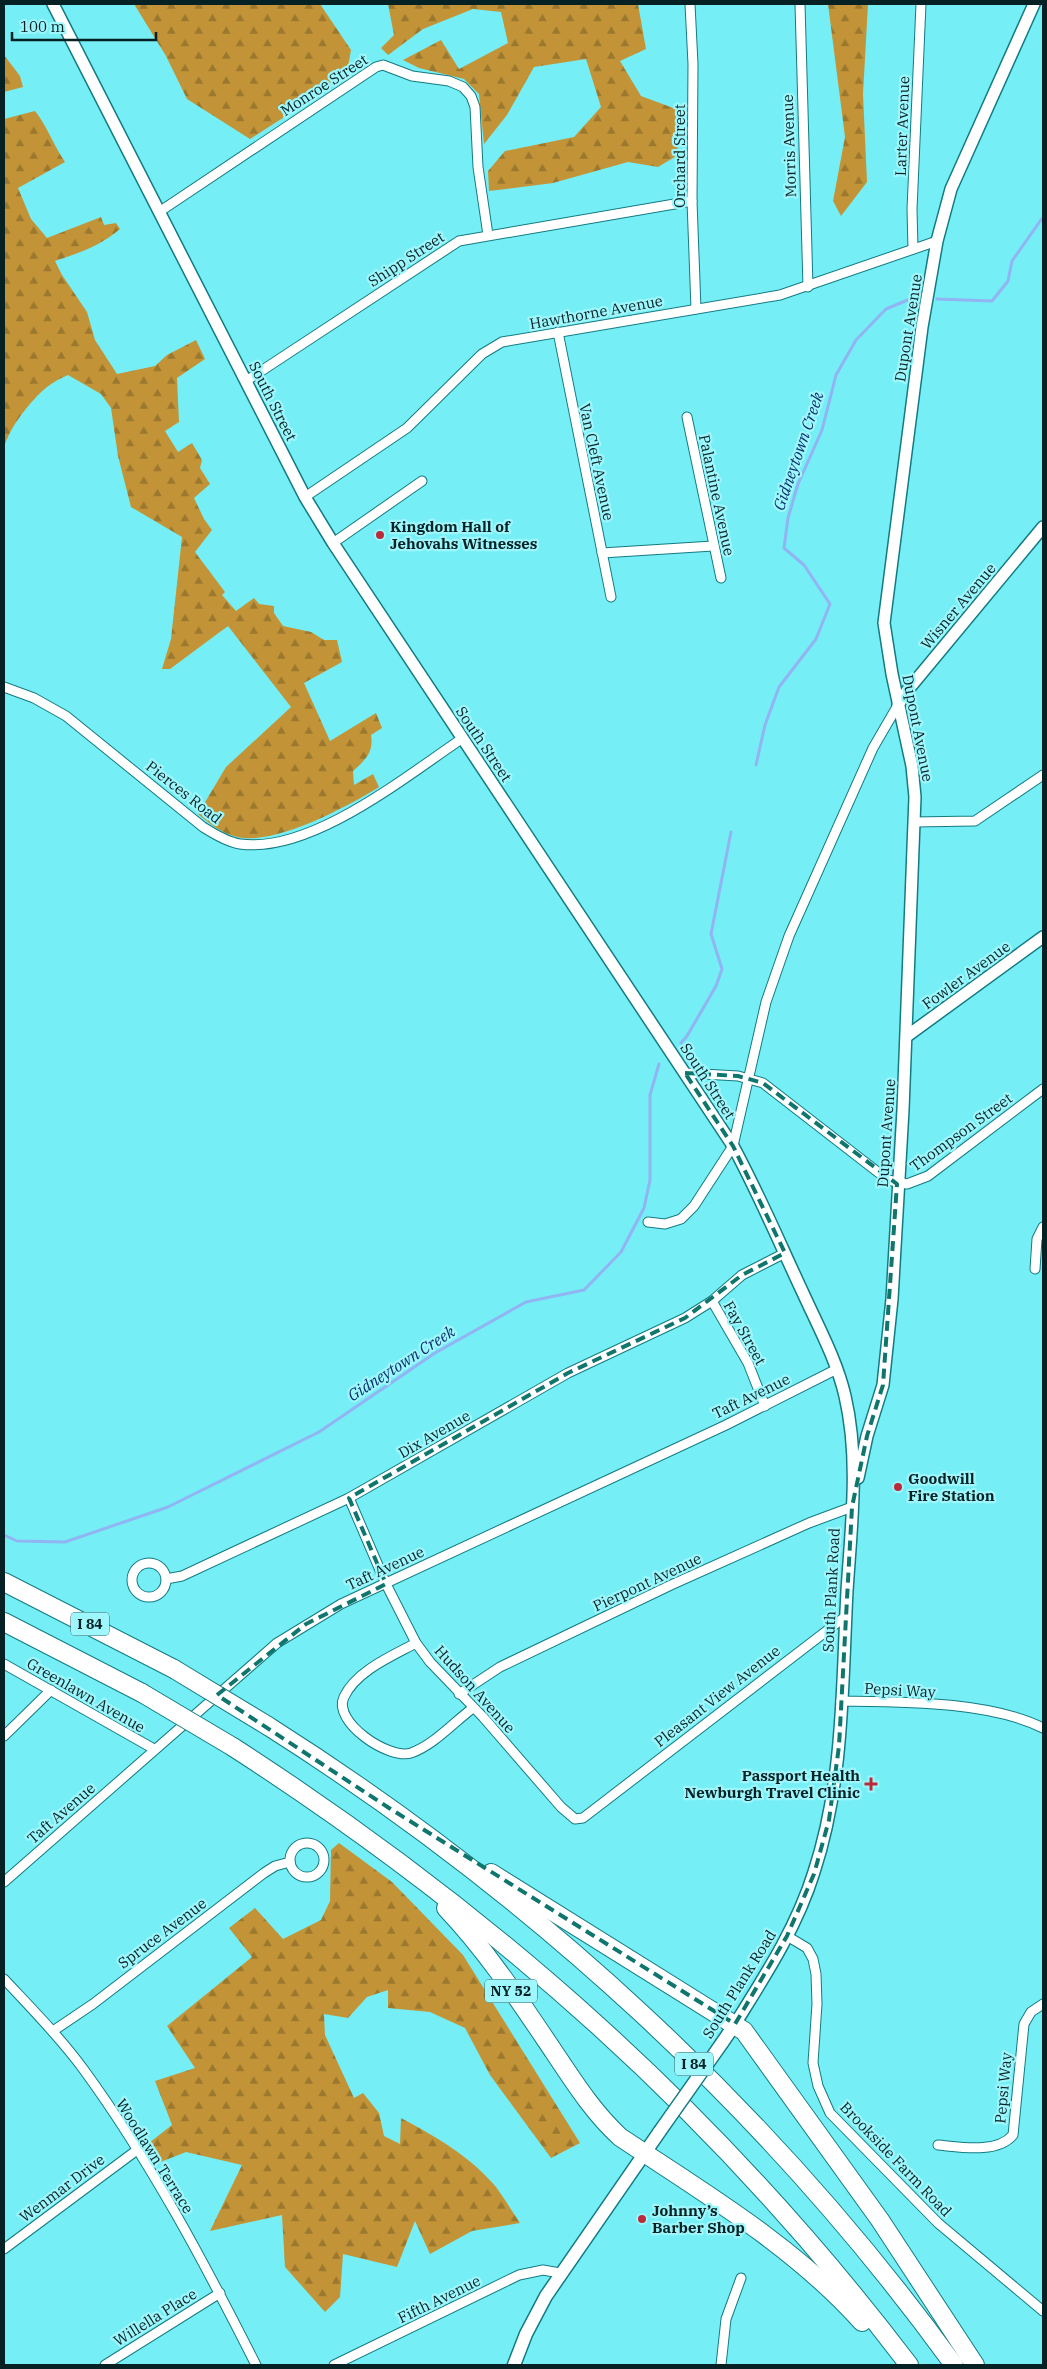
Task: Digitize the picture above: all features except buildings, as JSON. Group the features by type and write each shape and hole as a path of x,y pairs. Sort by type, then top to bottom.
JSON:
{"highway":[{"name":"I 84","path":"4,1582 174,1669 268,1726 389,1808 475,1872 558,1940 636,2009 704,2074 784,2157 853,2236 954,2365"},
{"name":"I 84","path":"4,1622 142,1693 233,1747 367,1837 451,1900 531,1965 609,2035 685,2108 790,2219 909,2365"},
{"path":"389,1808 735,2024 751,2038 880,2220 975,2365"},
{"name":"NY 52","path":"367,1837 460,1922 490,1960 595,2111 620,2137 645,2153"},
{"path":"645,2153 778,2246 816,2275 850,2308 901,2365"}],"main road":[{"name":"South Plank Road","path":"514,2365 534,2316 560,2273 735,2024"}],"street":[{"name":"South Street","path":"53,4 305,497 333,543 733,1146 760,1197 837,1369 845,1397 851,1430 852,1507"},
{"name":"Orchard Street","path":"690,4 693,64 692,201 696,308"},
{"name":"Morris Avenue","path":"800,4 808,287"},
{"name":"Larter Avenue","path":"913,249 912,209 921,4"},
{"name":"Dupont Avenue","path":"852,1507 867,1436 883,1385 892,1299 897,1184 907,1036 915,797 912,766 898,705 884,623 922,327 937,241 951,189 1034,4"},
{"name":"Monroe Street","path":"159,212 307,111 376,66 383,65 412,76 449,81 463,87 471,96 475,107 478,167 488,235"},
{"name":"Shipp Street","path":"246,381 452,244 488,235 692,201"},
{"name":"Hawthorne Avenue","path":"305,497 407,428 482,354 502,342 696,308 760,300 808,287 937,241"},
{"name":"Van Cleft Avenue","path":"558,332 611,597"},
{"name":"Palantine Avenue","path":"687,417 721,578"},
{"path":"333,543 422,481"},
{"name":"Wisner Avenue","path":"898,705 907,691 1043,527"},
{"path":"602,553 713,546"},
{"name":"Pierces Road","path":"4,687 34,698 66,716 203,827 215,835 238,844 276,842 324,827 367,803 463,738"},
{"path":"648,1222 665,1224 681,1219 694,1206 733,1146 766,1002 789,936 873,748 898,705"},
{"path":"914,822 975,821 1043,775"},
{"name":"Fowler Avenue","path":"907,1036 1043,937"},
{"name":"Thompson Street","path":"685,1072 748,1078 763,1083 888,1180 897,1184 914,1183 928,1176 1043,1089"},
{"path":"1035,1270 1037,1239 1043,1226"},
{"name":"Dix Avenue","path":"166,1579 182,1576 349,1498 568,1373 685,1318 712,1301 742,1275 785,1253"},
{"name":"Fay Street","path":"712,1301 748,1363 765,1406"},
{"name":"Taft Avenue","path":"4,1882 277,1643 341,1604 765,1406 837,1369"},
{"name":"Hudson Avenue","path":"349,1498 386,1584 416,1643 430,1662 570,1815 576,1819 583,1818 607,1800"},
{"name":"South Plank Road","path":"735,2024 787,1936 814,1874 825,1835 839,1746 852,1507"},
{"name":"Pierpont Avenue","path":"460,1694 500,1667 662,1589 809,1523 852,1507"},
{"name":"Pleasant View Avenue","path":"607,1800 846,1616"},
{"path":"416,1643 373,1667 350,1688 343,1698 342,1707 350,1723 368,1739 388,1750 406,1754 423,1747 473,1708"},
{"name":"Greenlawn Avenue","path":"4,1664 154,1750"},
{"path":"4,1736 51,1690"},
{"name":"Pepsi Way","path":"841,1701 985,1710 1016,1716 1043,1728"},
{"name":"Spruce Avenue","path":"53,2031 100,1998 264,1873 275,1866 290,1862"},
{"name":"Brookside Farm Road","path":"787,1936 807,1948 813,1959 816,1974 814,2064 818,2086 830,2113 938,2223 1043,2311"},
{"name":"Woodlawn Terrace","path":"4,1978 53,2031 83,2069 137,2150 220,2293 256,2365"},
{"name":"Pepsi Way","path":"938,2145 977,2147 1001,2145 1013,2135 1024,2024 1031,2012 1043,2004"},
{"name":"Wenmar Drive","path":"4,2249 137,2150"},
{"name":"Fifth Avenue","path":"334,2365 520,2275 543,2270 560,2273"},
{"path":"721,2365 726,2320 740,2278"},
{"name":"Willella Place","path":"105,2365 220,2293"}],"highlighted area":[{"path":"685,1073 738,1076 763,1083 897,1184 883,1385 867,1436 852,1507 839,1746 829,1820 814,1874 787,1936 735,2024 389,1808 217,1695 306,1624 386,1584 349,1498 568,1373 685,1318 742,1275 785,1253 733,1146"}],"green space":[{"path":"134,4 320,4 351,50 348,67 317,96 250,139 187,99 166,56"},
{"path":"388,4 638,4 646,49 620,61 641,96 676,109 678,155 658,167 628,162 553,183 489,191 488,171 505,151 574,137 601,107 586,59 534,67 507,115 484,144 479,94 464,79 419,68 403,60 441,40 459,69 508,43 501,12 473,9 423,29 388,55 381,48 394,35"},
{"path":"828,4 868,4 863,94 867,182 841,216 833,201 845,137"},
{"path":"4,55 20,76 23,87 4,92"},
{"path":"35,111 65,162 18,188 31,219 47,238 101,217 104,225 116,223 120,229 81,252 55,261 62,275 87,312 95,340 117,374 155,366 167,355 196,340 205,359 177,378 179,422 165,431 178,452 192,443 202,460 200,468 210,484 194,498 204,519 212,530 195,552 225,592 222,595 236,611 254,598 259,604 274,606 274,613 283,626 311,632 324,640 337,640 342,662 304,683 330,741 376,713 382,728 371,735 372,741 368,756 353,771 354,785 373,774 379,787 349,805 310,823 270,836 237,837 221,831 198,814 226,767 291,707 228,626 170,669 162,669 171,639 182,537 131,507 118,456 111,408 101,394 68,375 57,380 40,393 27,407 10,432 4,448 4,119"},
{"path":"339,1843 392,1882 463,1955 580,2143 551,2158 490,2075 465,2028 430,2012 388,2008 388,1990 367,1997 348,2018 324,2014 325,2035 354,2098 363,2093 379,2113 384,2136 400,2144 401,2118 427,2132 464,2157 486,2176 496,2187 520,2223 472,2231 430,2254 415,2221 397,2267 343,2254 340,2297 325,2312 285,2267 282,2215 210,2231 242,2165 186,2152 158,2163 149,2143 172,2125 155,2081 195,2068 167,2026 252,1957 229,1928 255,1908 283,1939 321,1920 330,1901 331,1850"}],"waterway":[{"name":"Gidneytown Creek","path":"937,299 992,301 1008,281 1012,261 1043,217"},
{"name":"Gidneytown Creek","path":"756,765 765,725 779,687 816,639 830,604 804,565 784,548 788,518 798,484 822,430 836,375 856,340 886,309 915,297"},
{"name":"Gidneytown Creek","path":"681,1043 716,986 722,969 711,934 731,832"},
{"name":"Gidneytown Creek","path":"4,1535 17,1541 65,1542 168,1507 319,1432 435,1353 526,1302 584,1290 621,1252 644,1208 650,1180 650,1095 659,1064"}],"place":[{"name":"Kingdom Hall of Jehovahs Witnesses","path":"380,535"},
{"name":"Goodwill Fire Station","path":"898,1487"},
{"name":"Passport Health Newburgh Travel Clinic","path":"871,1784"},
{"name":"Johnny’s Barber Shop","path":"642,2219"}]}
